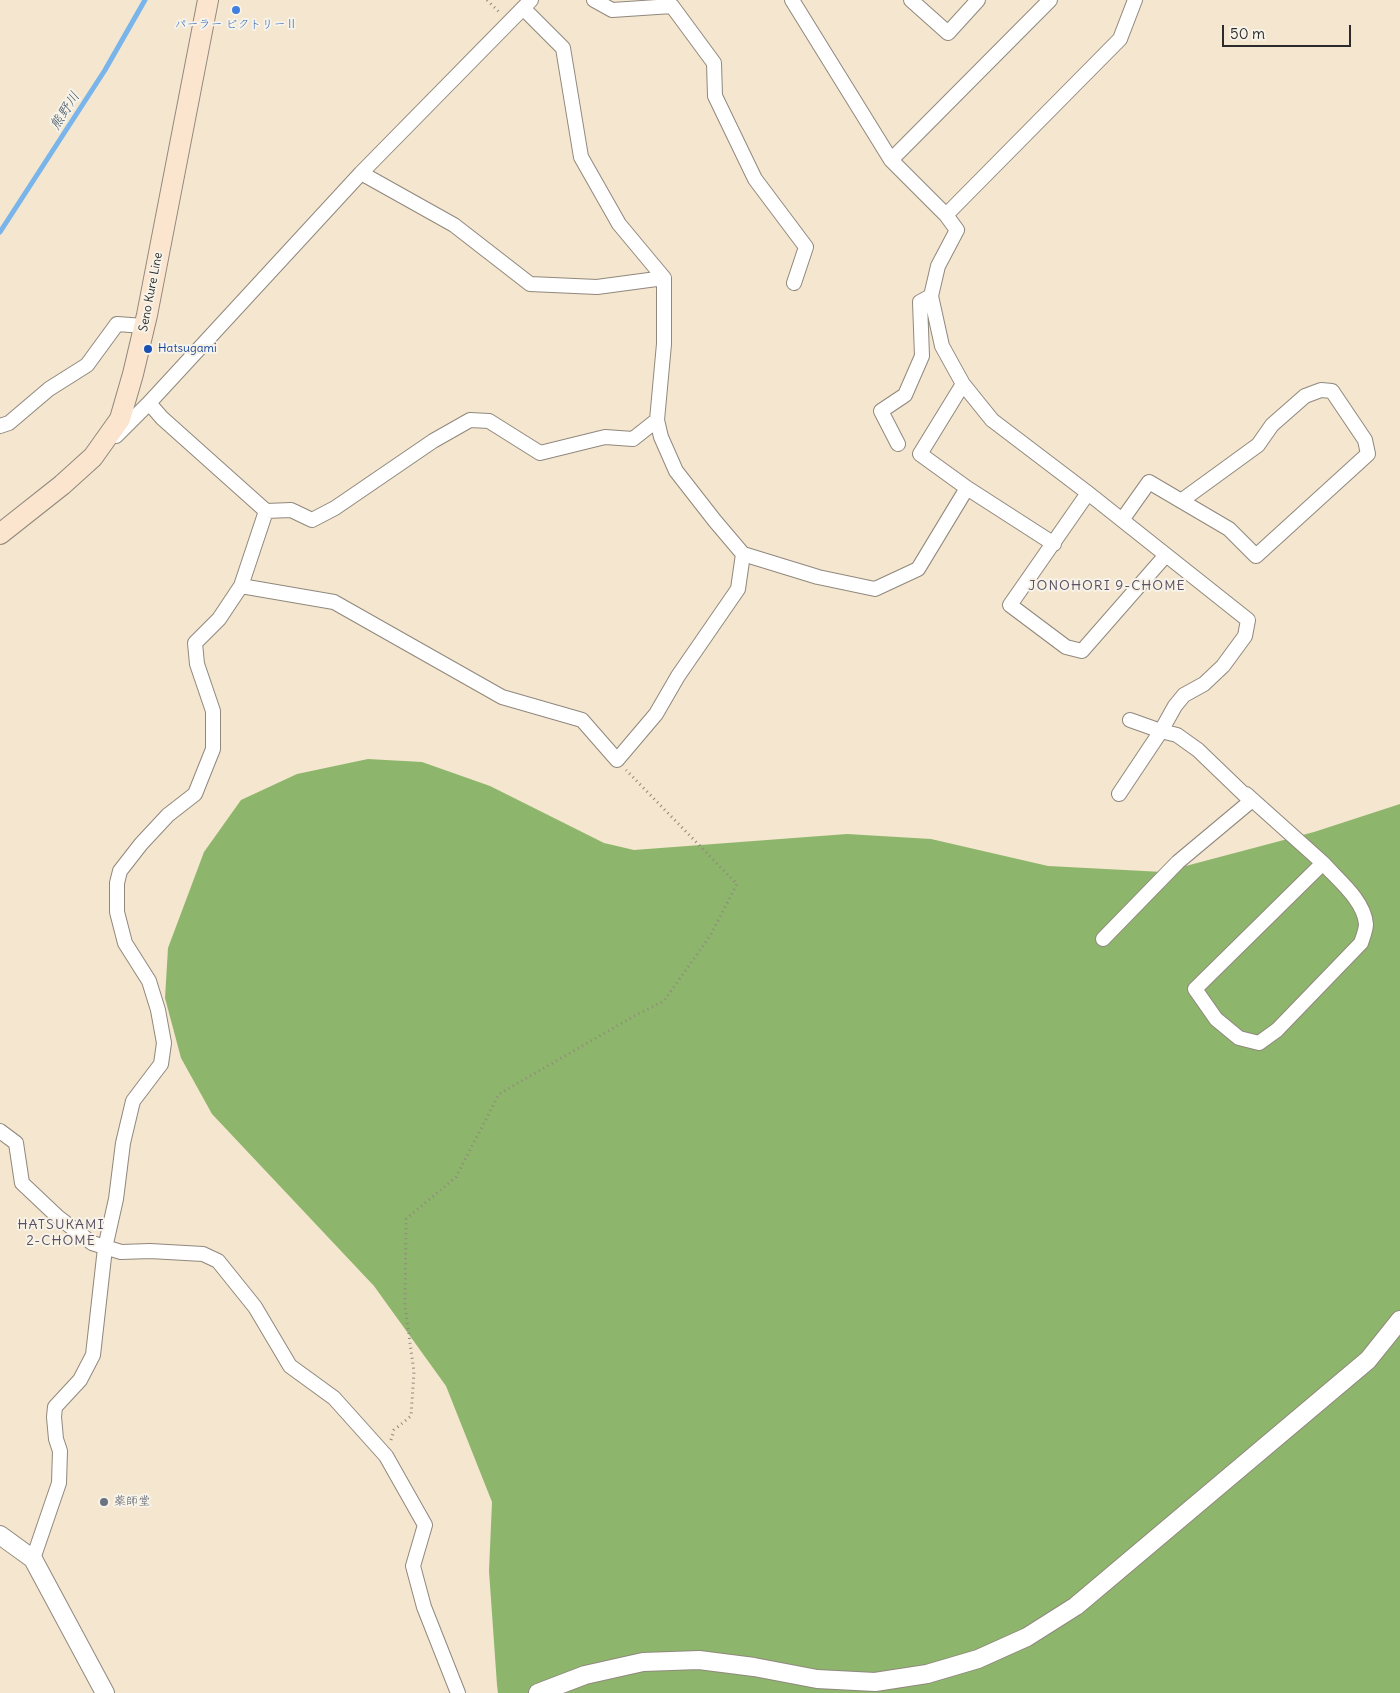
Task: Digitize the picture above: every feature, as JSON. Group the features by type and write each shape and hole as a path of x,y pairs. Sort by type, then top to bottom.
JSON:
{"main road":[{"name":"Seno Kure Line","path":"0,534 62,485 93,457 120,419 144,326 208,0"}],"street":[{"path":"594,0 612,10 671,3 714,63 715,96 755,179 806,247 794,284"},
{"path":"792,0 891,160 946,216 957,230 938,266 931,296 942,346 963,384 992,420 1088,493 1248,620 1245,636 1223,666 1204,684 1184,695 1175,706 1161,731 1119,794"},
{"path":"911,0 948,33 978,0"},
{"path":"891,160 1050,0"},
{"path":"946,216 1120,39 1135,0"},
{"path":"93,457 149,404 361,173 527,4 563,48 581,157 619,224 664,278 664,344 657,420 661,437 676,471 743,554 818,577 875,589 918,569 967,488"},
{"path":"361,173 454,226 530,284 597,287 664,278"},
{"path":"898,444 881,411 905,395 922,356 920,302 931,296"},
{"path":"0,426 9,423 49,389 87,365 117,324 144,326"},
{"path":"963,384 920,454 967,488 1054,544"},
{"path":"1122,520 1149,482 1181,501 1230,529 1256,556 1368,454 1365,440 1332,391 1321,390 1305,396 1272,425 1258,445 1181,501"},
{"path":"149,404 162,418 266,511 291,510 312,520 335,508 433,441 470,420 489,421 540,453 605,436 633,439 657,420"},
{"path":"1088,493 1010,605 1066,647 1082,651 1166,555"},
{"path":"33,1559 59,1483 60,1450 56,1439 55,1407 80,1380 93,1355 106,1248 116,1199 123,1143 133,1101 161,1064 164,1043 158,1010 149,981 125,943 117,912 117,883 120,871 141,844 168,815 195,794 213,749 213,711 198,664 195,643 219,619 241,586 266,511"},
{"path":"241,586 334,602 502,698 582,720 617,760 656,714 678,676 738,590 743,554"},
{"path":"1130,720 1177,735 1198,750 1251,801"},
{"path":"1251,801 1243,792 1323,863 1356,899 1364,914 1366,926 1361,943 1276,1030 1259,1042 1239,1038 1216,1019 1195,989 1323,863"},
{"path":"1103,939 1178,862 1251,801"},
{"path":"0,1131 16,1143 22,1183 58,1217 92,1243 121,1252 150,1251 203,1254 218,1261 255,1308 290,1366 334,1398 386,1456 425,1525 413,1566 424,1606 458,1693"},
{"path":"538,1693 585,1676 643,1662 699,1660 754,1667 817,1679 875,1682 927,1674 978,1659 1027,1637 1076,1606 1368,1360 1400,1320"},
{"path":"0,1535 33,1559 105,1693"}],"path":[{"path":"386,1456 394,1430 410,1416 414,1372 405,1306 406,1219 456,1177 498,1094 634,1016 664,1001 710,936 737,884 617,760"}],"green space":[{"path":"368,759 422,762 490,786 604,843 634,850 847,834 931,839 1048,866 1163,872 1314,832 1400,804 1400,1693 498,1693 489,1571 492,1502 446,1386 374,1286 212,1114 181,1058 165,998 168,948 204,852 241,800 297,774"}],"waterway":[{"name":"熊野川","path":"0,232 105,70 145,0"}],"place":[{"name":"パーラー ビクトリーⅡ","path":"236,10"},
{"name":"Hatsugami","path":"148,349"},
{"name":"薬師堂","path":"104,1502"}],"district":[{"name":"JONOHORI 9-CHOME","path":"1107,586"},
{"name":"HATSUKAMI 2-CHOME","path":"61,1234"}]}
